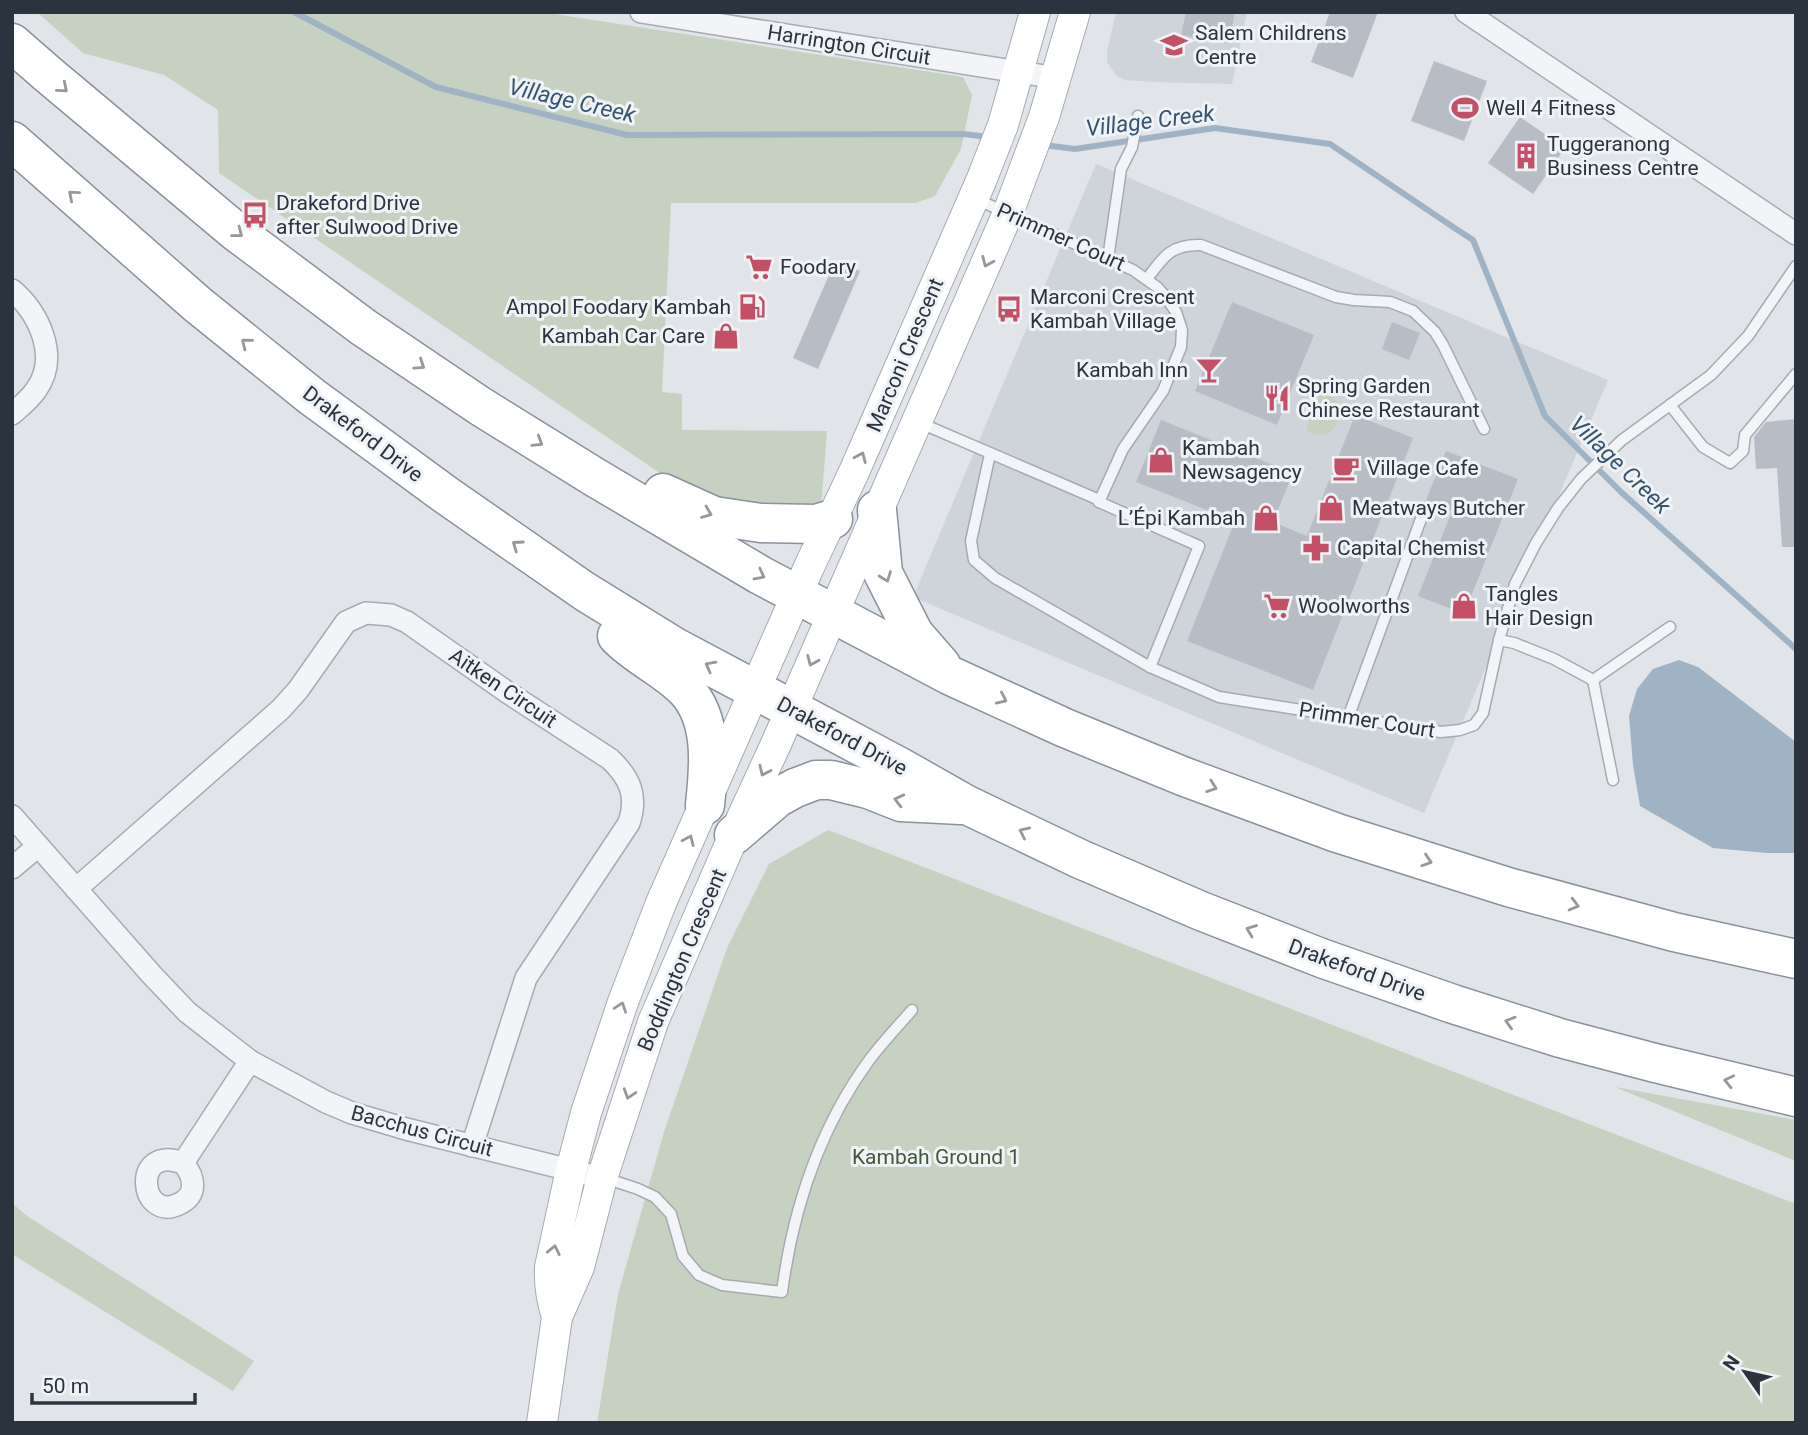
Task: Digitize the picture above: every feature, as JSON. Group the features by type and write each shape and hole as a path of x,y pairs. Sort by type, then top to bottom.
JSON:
{"highway":[{"path":"12,43 235,232 357,322 480,406 712,547 949,675 1065,728 1185,777 1338,833 1501,885 1674,932 1796,959"},
{"name":"Drakeford Drive","path":"12,141 197,304 305,391 446,495 584,591 673,646 967,805 1080,859 1201,911 1324,959 1560,1038 1796,1097"},
{"path":"596,478 665,494 714,516 761,523 816,524 833,519"},
{"path":"877,510 883,573 914,634 949,675"},
{"path":"584,591 620,638 687,691 701,715 707,741 705,805"},
{"path":"734,835 777,799 794,788 816,780 831,780 868,789 901,802 967,805"}],"street":[{"name":"Harrington Circuit","path":"641,12 742,20 1057,78"},
{"name":"Marconi Crescent","path":"754,689 833,519 974,198 999,137 1034,12"},
{"name":"Marconi Crescent","path":"832,613 1008,213 1057,78 1075,12"},
{"path":"1466,12 1796,234"},
{"path":"12,290 38,321 46,344 46,367 38,388 12,414"},
{"name":"Aitken Circuit","path":"76,889 281,709 298,690 346,622 366,613 391,615 407,622 610,759 622,771 631,786 634,809 629,823 526,978 472,1146"},
{"name":"Boddington Crescent","path":"542,1423 557,1317 579,1267 602,1178 653,1022 832,613"},
{"name":"Boddington Crescent","path":"557,1317 551,1292 550,1267 570,1170 586,1113 623,1002 661,903 754,689"},
{"name":"Bacchus Circuit","path":"12,816 187,1012 250,1061 352,1113 602,1178"},
{"path":"12,868 38,846"},
{"path":"183,1163 250,1061"}],"lane":[{"path":"1108,258 1121,169 1132,147 1138,116"},
{"name":"Primmer Court","path":"974,198 1133,270 1165,296 1176,312 1182,330 1181,347 1163,391 1123,449 1099,502"},
{"name":"Primmer Court","path":"1147,279 1162,259 1175,248 1188,244 1201,245 1335,297 1390,302 1412,311 1435,332 1443,345 1484,429"},
{"name":"Primmer Court","path":"990,454 971,541 974,560 995,578 1150,667 1219,697 1441,732 1460,730 1474,725 1483,713 1515,584 1558,508 1581,480 1622,440 1711,375 1748,336 1796,266"},
{"path":"1670,405 1703,447 1730,463 1743,451 1745,435 1796,374"},
{"path":"916,421 1199,546 1150,667"},
{"path":"1348,718 1425,508"},
{"path":"1593,680 1670,627"},
{"path":"1499,640 1554,659 1593,680"},
{"path":"1593,680 1613,780"},
{"path":"602,1178 655,1197 671,1214 683,1256 699,1275 722,1285 782,1292 786,1260 801,1198 823,1139 865,1066 912,1010"}],"shaded area":[{"name":"Salem Childrens Centre","path":"1116,12 1247,12 1232,84 1125,80 1117,76 1107,62"},
{"path":"1096,164 1608,380 1424,813 913,597"}],"green space":[{"path":"37,12 541,12 963,77 972,95 961,149 935,196 916,203 671,203 662,392 682,394 682,430 827,431 821,508 802,517 695,497 219,173 218,110 164,75 83,53"},
{"path":"1321,391 1336,401 1339,418 1334,429 1324,435 1318,435 1306,431"},
{"name":"Kambah Ground 1","path":"828,830 1796,1204 1796,1423 597,1423 618,1294 664,1132 727,948 769,864"},
{"path":"1615,1087 1796,1120 1796,1161"},
{"path":"12,1203 27,1216 254,1361 233,1391 12,1254"}],"water":[{"path":"1679,660 1698,667 1796,742 1796,853 1713,848 1640,806 1629,716 1637,689 1653,669"}],"building":[{"path":"1186,12 1235,12 1229,44 1181,35"},
{"path":"1330,12 1378,12 1353,78 1311,62"},
{"path":"1434,61 1487,81 1464,141 1411,121"},
{"name":"Tuggeranong Business Centre","path":"1520,117 1565,148 1533,194 1488,163"},
{"path":"835,261 860,271 818,369 793,358"},
{"path":"1232,302 1314,335 1277,425 1195,391"},
{"path":"1392,322 1420,333 1409,360 1382,349"},
{"path":"1355,415 1413,438 1313,690 1187,641 1235,521 1136,482 1161,420 1293,473 1273,522 1307,536"},
{"path":"1796,419 1796,547 1782,547 1777,468 1756,469 1754,437 1766,422"},
{"path":"1446,451 1518,479 1464,614 1418,596 1452,511 1426,500"}],"waterway":[{"name":"Village Creek","path":"294,12 436,87 627,135 964,134 988,137"},
{"name":"Village Creek","path":"1044,145 1075,149 1215,128 1330,144 1473,240 1545,416 1621,492 1796,649"}],"place":[{"name":"Salem Childrens Centre","path":"1174,45"},
{"name":"Well 4 Fitness","path":"1465,108"},
{"name":"Tuggeranong Business Centre","path":"1526,156"},
{"name":"Drakeford Drive after Sulwood Drive","path":"255,215"},
{"name":"Foodary","path":"759,267"},
{"name":"Ampol Foodary Kambah","path":"752,307"},
{"name":"Marconi Crescent Kambah Village","path":"1009,309"},
{"name":"Kambah Car Care","path":"726,336"},
{"name":"Kambah Inn","path":"1209,370"},
{"name":"Spring Garden Chinese Restaurant","path":"1277,398"},
{"name":"Kambah Newsagency","path":"1161,460"},
{"name":"Village Cafe","path":"1346,468"},
{"name":"Meatways Butcher","path":"1331,508"},
{"name":"L’Épi Kambah","path":"1266,518"},
{"name":"Capital Chemist","path":"1316,548"},
{"name":"Woolworths","path":"1277,606"},
{"name":"Tangles Hair Design","path":"1464,606"}]}
